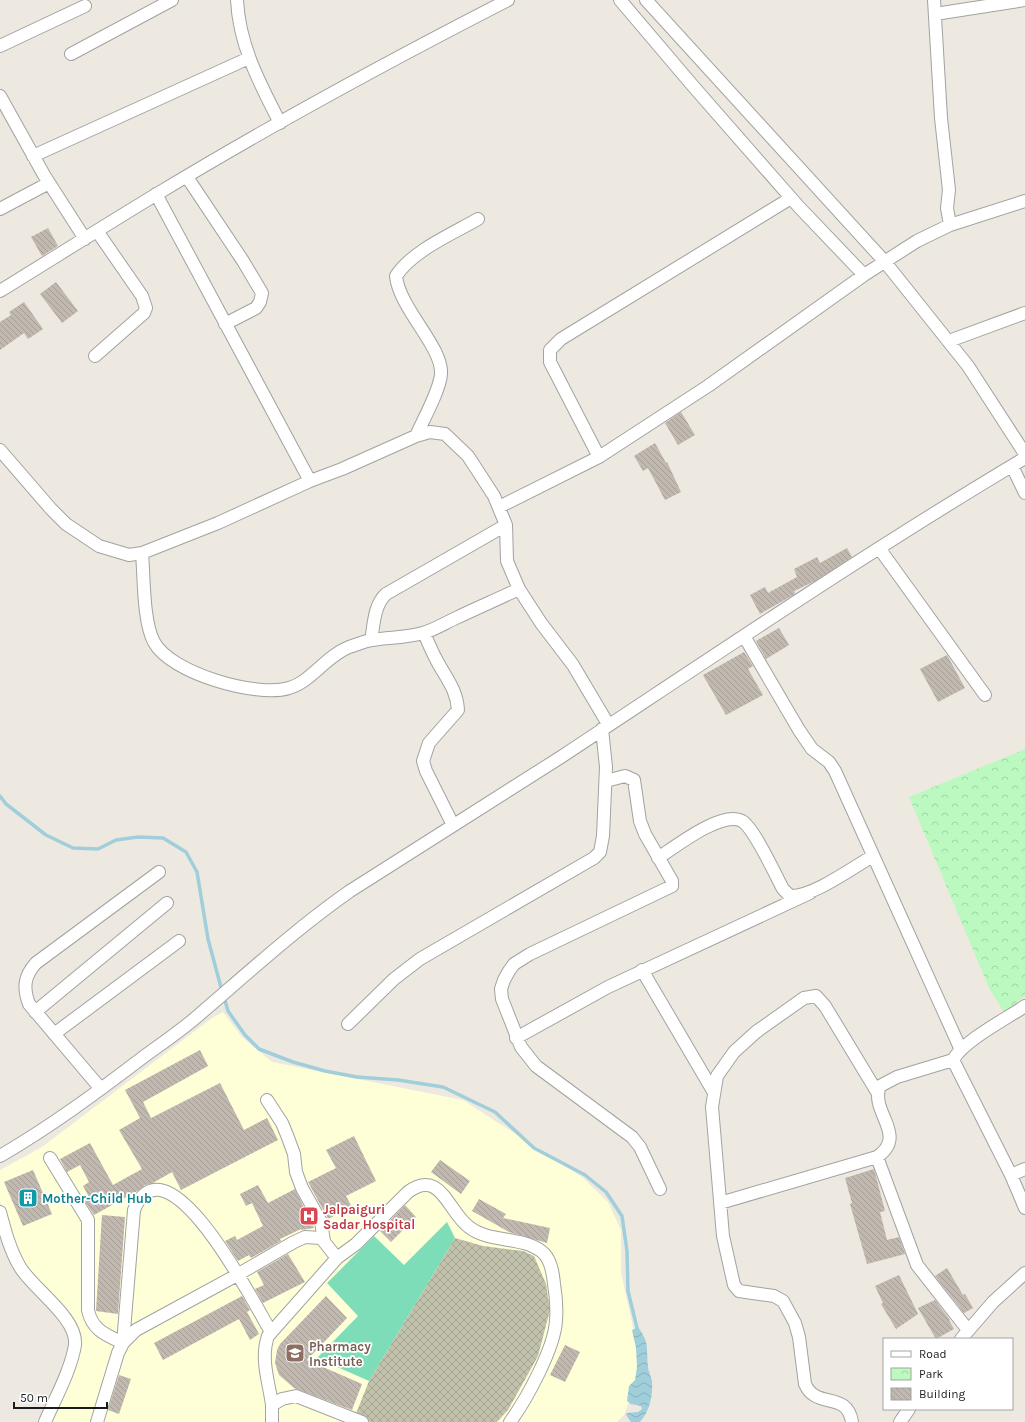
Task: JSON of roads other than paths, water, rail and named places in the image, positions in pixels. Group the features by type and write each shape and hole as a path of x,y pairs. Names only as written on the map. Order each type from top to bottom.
{"street":[{"path":"71,54 172,0"},
{"path":"238,0 239,20 249,58 280,123"},
{"path":"0,291 156,194 400,56 508,0"},
{"path":"620,0 791,198 864,275"},
{"path":"646,0 885,262 968,366 1025,454"},
{"path":"934,0 941,118 949,190 947,208 950,225"},
{"path":"935,14 1025,0"},
{"path":"0,46 85,6"},
{"path":"33,156 249,58"},
{"path":"0,96 5,116 33,156 85,239"},
{"path":"187,177 244,261 262,293 260,302 256,308 225,324"},
{"path":"0,209 49,183"},
{"path":"156,194 310,481"},
{"path":"599,457 550,362 550,350 561,339 791,198"},
{"path":"499,507 599,457 708,386 864,275 917,241 950,225 1025,201"},
{"path":"416,436 440,383 441,365 400,294 396,276 401,267 413,258 478,219"},
{"path":"95,356 144,313 146,308 142,296 97,231"},
{"path":"949,341 1025,312"},
{"path":"0,450 51,509 72,528 100,546 118,553 129,555 142,553 218,523 310,481 342,469 416,436 438,432 445,434 456,443 481,474 499,507 506,525 507,561 519,589 541,623 573,665 605,727 606,780 603,836 600,852 594,858 420,959 394,979 348,1024"},
{"path":"0,1156 75,1109 199,1015 234,984 332,904 879,548 1025,458"},
{"path":"1012,466 1025,493"},
{"path":"371,640 377,607 380,600 386,594 506,525"},
{"path":"879,548 985,695"},
{"path":"142,553 146,612 154,643 162,653 208,679 233,687 272,690 289,688 300,683 328,659 346,649 371,640 406,638 424,633 519,589"},
{"path":"424,633 437,661 455,691 458,702 458,710 429,743 423,760 426,771 453,825"},
{"path":"744,636 799,730 812,748 829,762 835,771 961,1050"},
{"path":"606,780 625,776 634,780 642,826 658,858 672,881 672,886 587,925 530,954 514,964 504,980 501,990 502,999 516,1038 536,1066 632,1137 640,1147 660,1189"},
{"path":"658,858 713,824 733,818 742,821 750,829 783,889 790,896 810,893"},
{"path":"516,1038 642,970 810,893 873,856"},
{"path":"101,1089 29,1004 25,994 25,981 29,971 36,963 159,872"},
{"path":"35,1012 167,903"},
{"path":"54,1034 180,942"},
{"path":"642,970 713,1091"},
{"path":"852,1422 849,1411 845,1405 839,1402 818,1398 808,1391 805,1384 798,1331 783,1301 774,1296 742,1292 736,1289 723,1236 712,1107 713,1091 717,1076 725,1064 756,1032 804,998 816,996 825,1006 878,1092"},
{"path":"720,1203 877,1157 885,1151 889,1144 890,1135 878,1101 880,1086 897,1077 953,1060 961,1050 1025,1006"},
{"path":"953,1060 1011,1175 1025,1208"},
{"path":"267,1100 282,1123 287,1135 294,1154 296,1172 302,1188 321,1222 324,1241 337,1258"},
{"path":"877,1157 917,1265 964,1334 993,1302 1025,1273"},
{"path":"50,1158 88,1220 89,1316 98,1330 123,1343"},
{"path":"1011,1175 1025,1169"},
{"path":"272,1422 272,1405 264,1353 264,1347 270,1332 337,1258 356,1244 408,1192 426,1184 431,1185 440,1192 469,1228 541,1250 547,1257 551,1268 557,1306 556,1322 552,1340 535,1380 523,1403 510,1422"},
{"path":"123,1343 134,1210 140,1199 149,1191 156,1190 170,1194 190,1207 208,1230 237,1275 270,1332"},
{"path":"0,1212 8,1240 20,1267 68,1321 74,1334 75,1344 71,1360 45,1422"},
{"path":"98,1422 118,1353 123,1343 136,1330 237,1275 299,1239 311,1236 324,1241"},
{"path":"272,1405 282,1399 296,1396 362,1422"},
{"path":"900,1422 908,1410"}],"water":[{"path":"638,1327 646,1342 648,1368 652,1381 652,1392 648,1408 640,1422 631,1422 626,1415 627,1413 638,1412 642,1409 641,1406 631,1404 627,1401 629,1386 635,1380 637,1367 636,1348 632,1330"}],"waterway":[{"path":"0,796 6,804 46,835 73,848 98,849 116,840 138,837 163,838 186,852 197,872 208,939 222,991"},
{"path":"224,997 228,1011 245,1035 259,1049 293,1062 325,1071 357,1077 398,1080 443,1087 495,1112 534,1148 585,1175 606,1192 622,1216 627,1251 628,1291 638,1332"}],"place":[{"name":"Mother-Child Hub","path":"28,1198"},
{"name":"Jalpaiguri Sadar Hospital","path":"309,1216"},
{"name":"Pharmacy Institute","path":"295,1353"}]}
